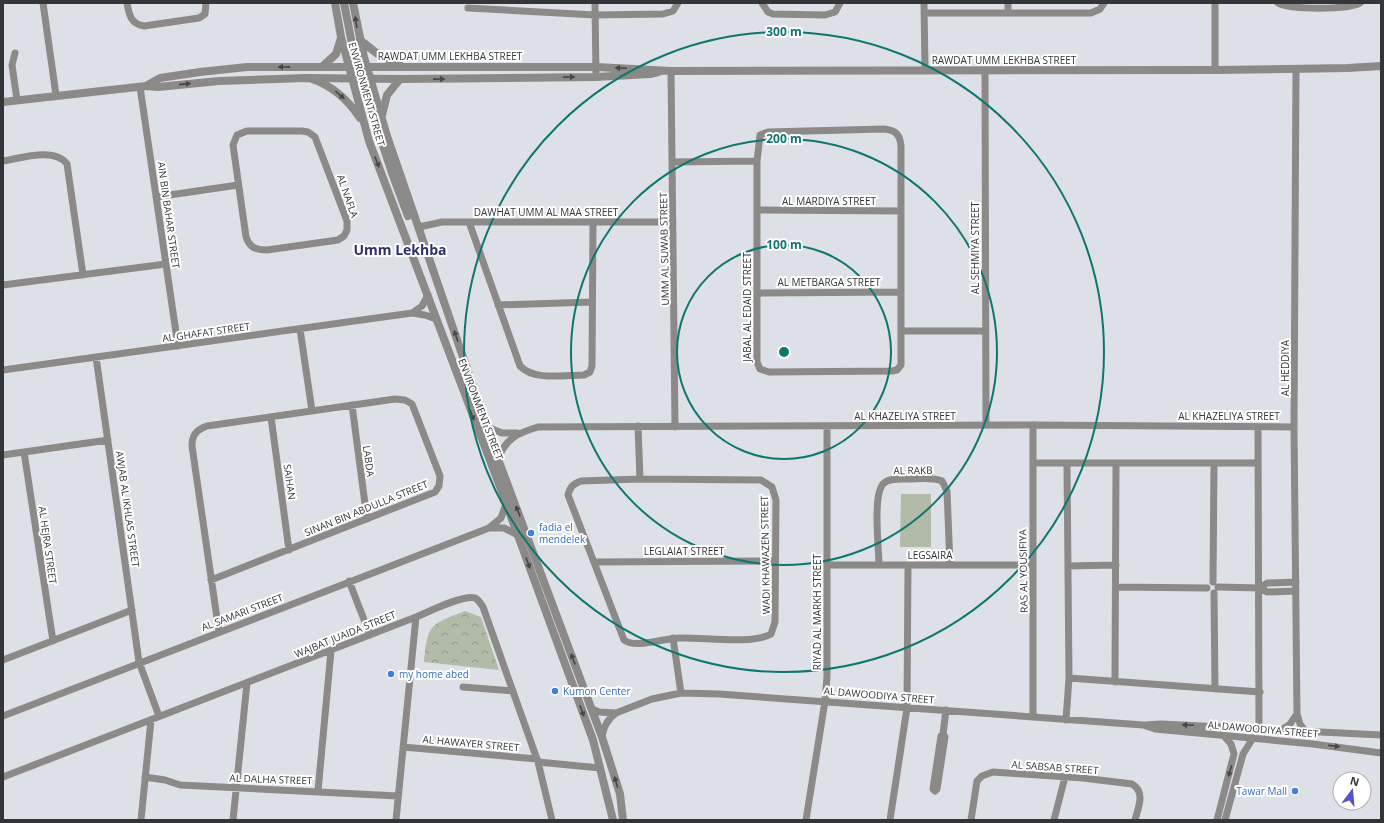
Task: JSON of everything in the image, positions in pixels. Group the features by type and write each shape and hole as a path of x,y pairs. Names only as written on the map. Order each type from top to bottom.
{"street":[{"path":"43,3 56,95"},
{"path":"127,3 132,20 137,24 144,26 199,18 204,14 206,3"},
{"path":"330,3 336,6"},
{"path":"344,3 353,66 361,78 390,167 408,216 419,227"},
{"name":"ENVIRONMENT STREET","path":"353,3 360,40 382,120 498,458 602,737 620,794 624,820"},
{"path":"595,3 596,76"},
{"path":"468,8 595,15 663,14 673,11 678,3"},
{"path":"762,3 768,12 773,14 825,15 835,12 840,3"},
{"path":"924,3 924,70"},
{"path":"1008,3 1008,12"},
{"path":"924,13 1091,13 1100,9 1104,3"},
{"path":"1215,3 1215,70"},
{"path":"1278,3 1290,8 1348,7 1360,3"},
{"name":"ENVIRONMENT STREET","path":"336,6 341,37 353,66 352,78 364,126 518,535 593,740 613,820"},
{"path":"323,66 336,54 341,37"},
{"path":"360,40 378,54 406,66"},
{"path":"15,53 12,65 17,100"},
{"name":"RAWDAT UMM LEKHBA STREET","path":"143,86 160,78 225,69 323,66 596,67 646,68 660,71 1215,70 1348,68 1381,66"},
{"path":"353,66 370,79"},
{"name":"RAWDAT UMM LEKHBA STREET","path":"1348,68 1381,71"},
{"name":"AL HEDDIYA","path":"1296,69 1294,427 1297,714 1300,724 1306,732"},
{"name":"AL SEHMIYA STREET","path":"985,70 986,425"},
{"name":"RAWDAT UMM LEKHBA STREET","path":"3,102 143,86 250,79 400,79 596,76 650,74 660,71"},
{"name":"UMM AL SUWAB STREET","path":"671,71 676,427"},
{"path":"306,78 325,85 341,96 354,109 364,126"},
{"path":"382,120 387,96 400,79"},
{"name":"AIN BIN BAHAR STREET","path":"143,86 156,197 178,346"},
{"name":"JABAL AL EDAID STREET","path":"884,129 893,131 899,136 902,331 901,365 896,370 764,371 760,369 757,362 757,210 758,139 763,133 884,129"},
{"name":"AL NAFLA","path":"246,131 302,131 312,134 318,142 347,221 346,233 338,240 267,250 255,249 250,246 246,237 238,185 233,144 237,135 246,131"},
{"path":"3,161 52,154 61,157 67,164 83,275"},
{"path":"673,162 757,161"},
{"path":"156,197 238,185"},
{"name":"AL MARDIYA STREET","path":"757,210 901,211"},
{"name":"DAWHAT UMM AL MAA STREET","path":"419,227 442,222 674,222"},
{"path":"469,222 516,360 524,370 540,375 584,375 592,369 593,222"},
{"path":"3,285 166,264"},
{"name":"AL METBARGA STREET","path":"757,292 901,292"},
{"path":"412,313 422,306 428,295"},
{"path":"498,305 592,302"},
{"name":"AL GHAFAT STREET","path":"3,370 412,313 425,315 436,319"},
{"path":"300,329 312,411"},
{"path":"902,331 985,331"},
{"name":"AWJAB AL IKHLAS STREET","path":"96,358 139,662 159,716"},
{"name":"SINAN BIN ABDULLA STREET","path":"211,580 367,520 430,494 437,489 440,481 416,413 409,401 395,399 207,426 195,432 192,439 218,632"},
{"name":"LABDA","path":"352,405 367,520"},
{"name":"SAIHAN","path":"271,417 289,550"},
{"name":"AL KHAZELIYA STREET","path":"498,458 505,444 517,434 538,427 1033,425 1294,427"},
{"name":"RAS AL YOUSIFIYA","path":"1033,425 1033,717"},
{"path":"638,426 640,479"},
{"name":"RIYAD AL MARKH STREET","path":"806,820 825,701 828,565 827,426"},
{"name":"AL KHAZELIYA STREET","path":"487,427 502,433 517,434"},
{"path":"1258,427 1260,588 1259,729"},
{"path":"3,455 108,440"},
{"name":"AL HEJRA STREET","path":"24,452 53,641"},
{"path":"1214,463 1216,688"},
{"path":"1033,464 1258,463"},
{"path":"1066,720 1069,678 1067,464"},
{"path":"1115,682 1116,464"},
{"name":"WADI KHAWAZEN STREET","path":"640,479 761,480 768,483 775,493 775,622 771,634 756,640 673,638 637,644 628,643 624,640 568,495 569,489 574,484 581,481 640,479"},
{"name":"AL RAKB","path":"879,565 878,500 880,487 885,482 891,480 933,479 942,482 947,491 950,565"},
{"name":"AL SAMARI STREET","path":"3,716 139,662 489,528 501,518 506,504"},
{"name":"AL SAMARI STREET","path":"489,528 504,528 518,535"},
{"name":"LEGLAIAT STREET","path":"594,562 775,561"},
{"name":"LEGSAIRA","path":"828,565 1032,565"},
{"path":"890,820 906,708 908,565"},
{"path":"1068,566 1116,565"},
{"path":"349,582 370,635"},
{"path":"1260,588 1267,583 1296,582"},
{"path":"1116,587 1207,588 1209,591 1215,587 1260,588 1267,592 1296,591"},
{"name":"WAJBAT JUAIDA STREET","path":"3,777 331,651 416,616 464,598 474,598 478,600 483,608 538,760 552,820"},
{"path":"3,660 132,610"},
{"path":"396,820 416,616"},
{"path":"673,638 681,693"},
{"path":"318,791 331,651"},
{"path":"1069,678 1260,692"},
{"path":"233,820 247,683"},
{"path":"463,687 513,691"},
{"name":"AL DAWOODIYA STREET","path":"592,709 604,712 616,712 652,699 681,693 825,701 1143,725 1161,724 1381,735"},
{"path":"939,761 941,736 943,734 946,710"},
{"path":"602,737 604,726 609,718 616,712"},
{"path":"1280,731 1290,724 1297,714"},
{"path":"141,820 151,720"},
{"name":"AL DAWOODIYA STREET","path":"1143,725 1152,728 1240,738 1313,744 1381,753"},
{"path":"1217,820 1234,754 1240,738 1247,728"},
{"path":"1224,736 1231,744 1234,754"},
{"path":"1225,820 1243,754 1253,738"},
{"name":"AL HAWAYER STREET","path":"403,747 538,760 600,768"},
{"name":"AL SABSAB STREET","path":"970,820 977,781 986,774 1065,777 1132,784 1137,786 1140,795 1135,820"},
{"name":"AL DALHA STREET","path":"145,777 165,780 180,785 398,796"},
{"path":"1054,820 1065,777"}],"green space":[{"path":"901,494 931,494 931,547 900,547"},
{"path":"465,611 481,617 499,670 424,662 427,640 433,627 444,619"}],"place":[{"name":"fadia el mendelek","path":"531,533"},
{"name":"my home abed","path":"391,674"},
{"name":"Kumon Center","path":"555,691"},
{"name":"Tawar Mall","path":"1295,791"}],"district":[{"name":"Umm Lekhba","path":"400,249"}]}
